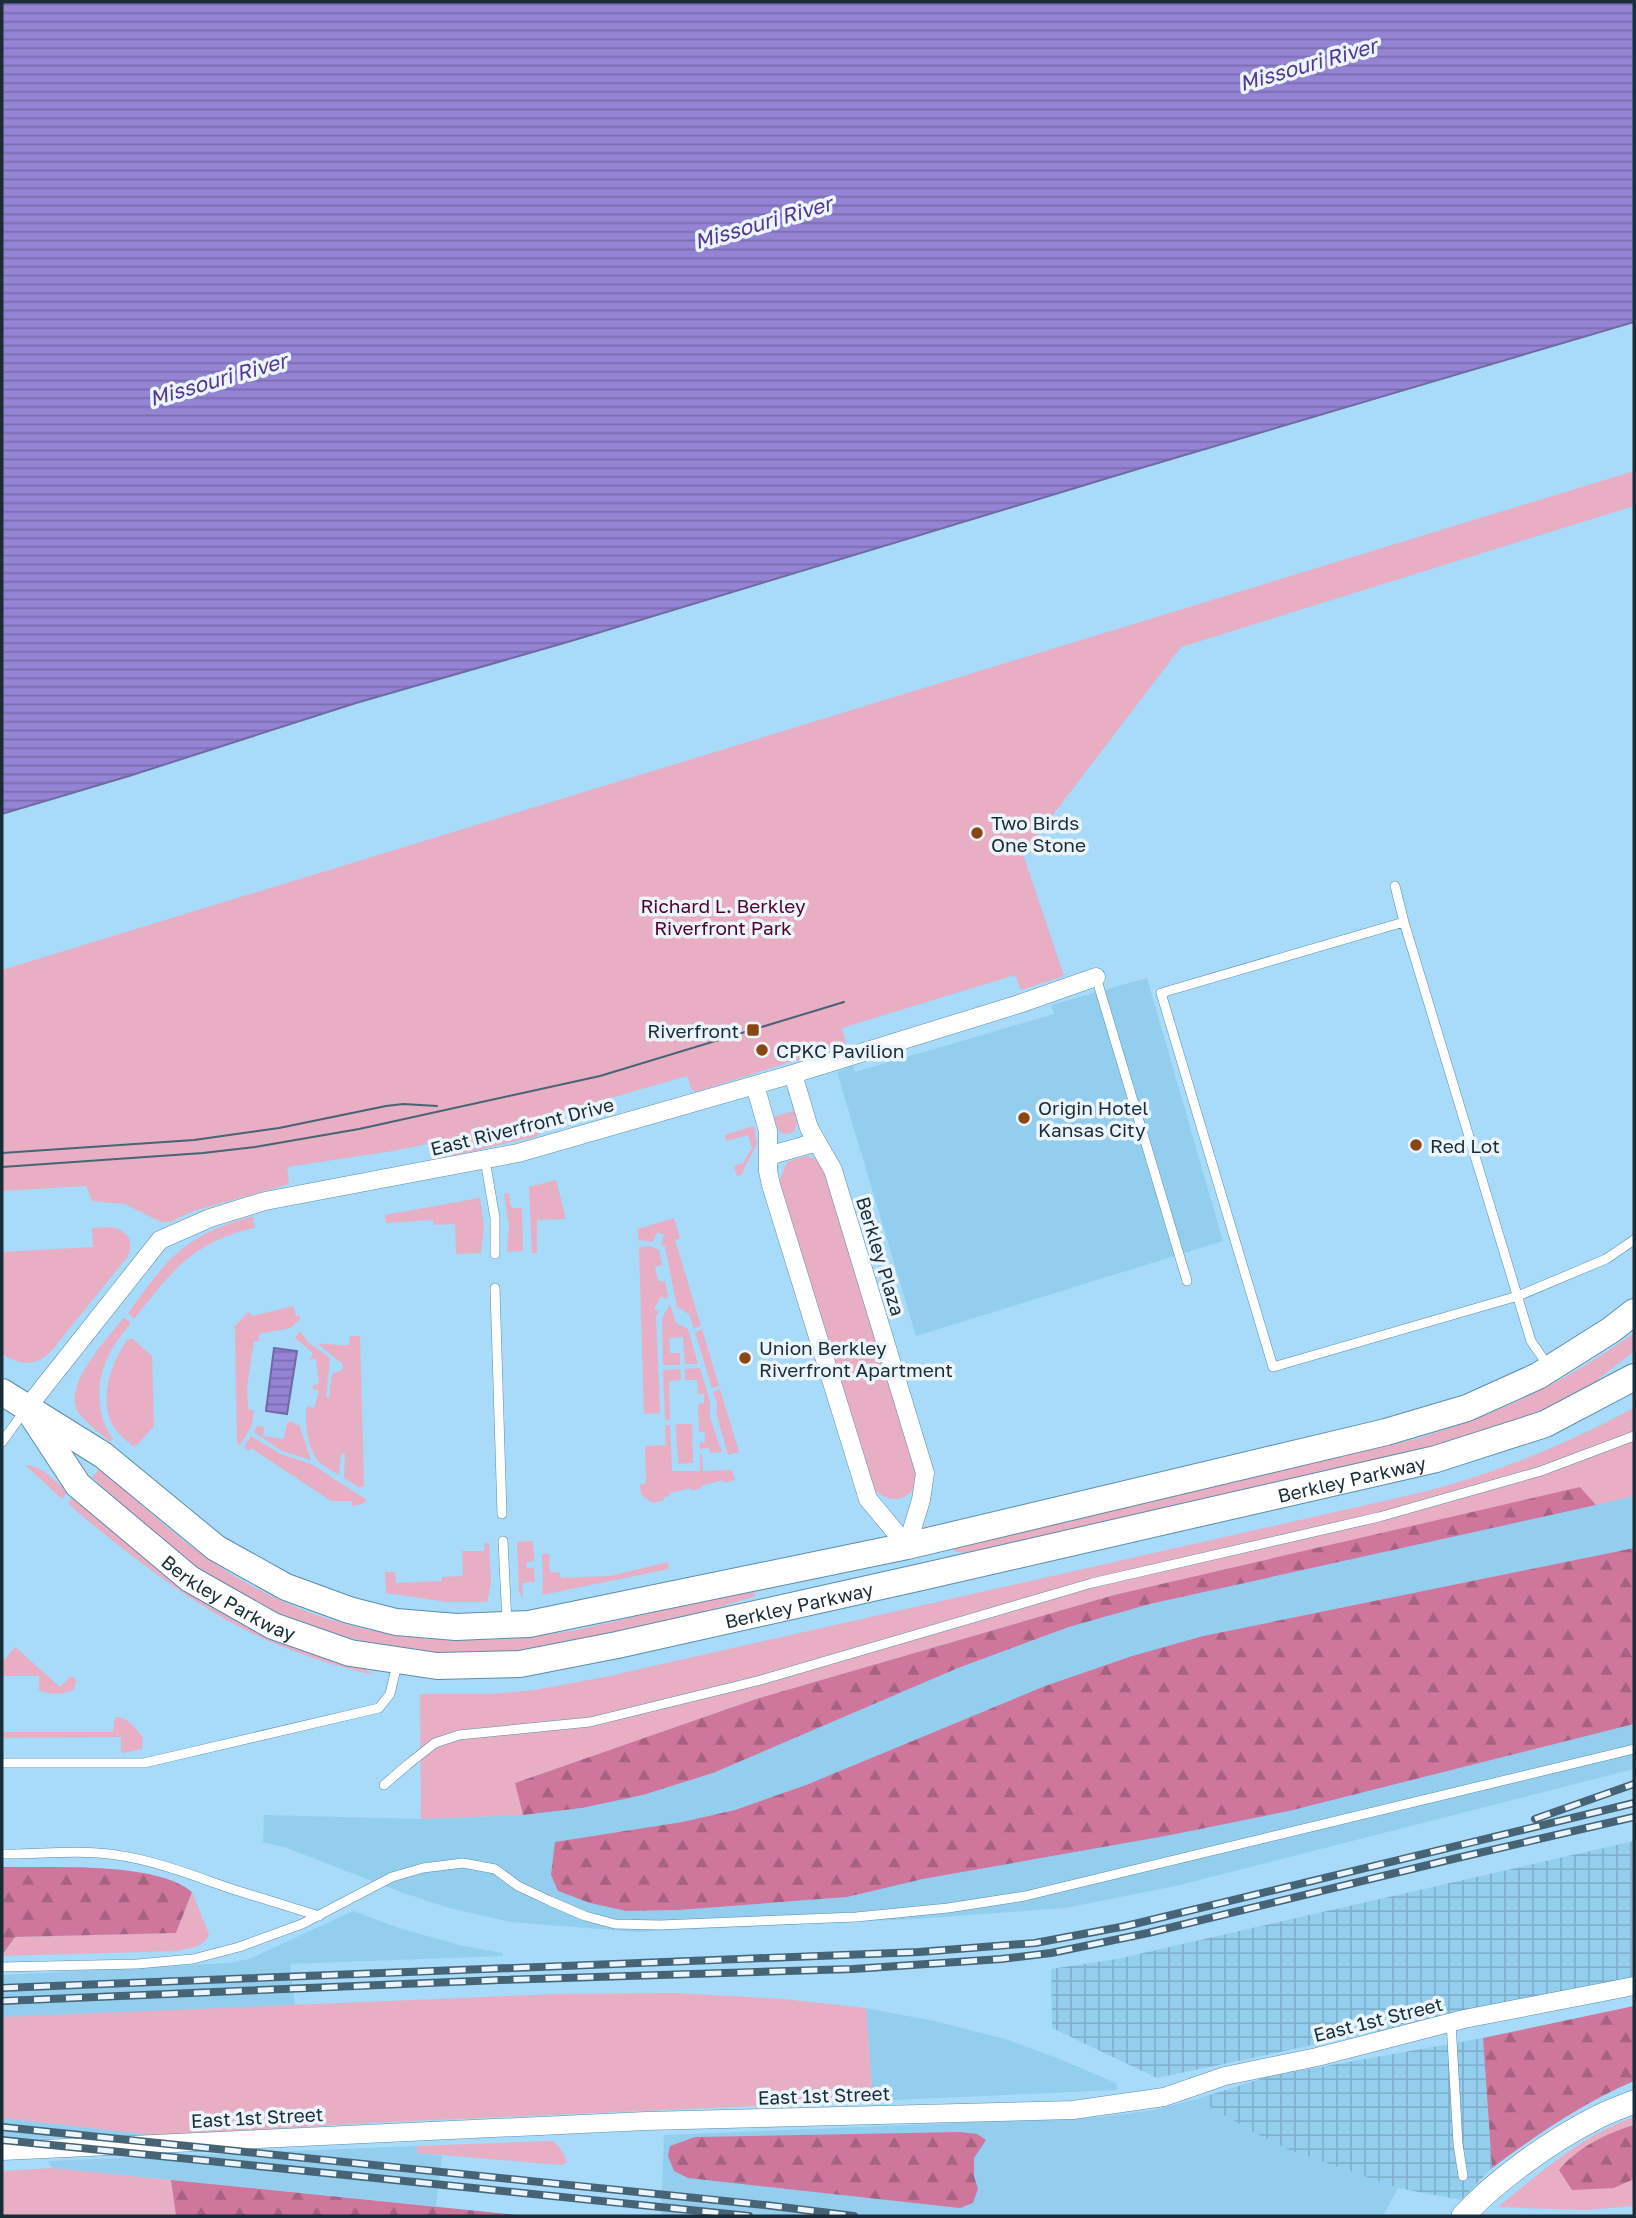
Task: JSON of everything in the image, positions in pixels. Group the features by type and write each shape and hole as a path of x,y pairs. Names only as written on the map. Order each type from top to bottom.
{"main road":[{"name":"Berkley Parkway","path":"2,1392 103,1455 216,1548 286,1587 349,1610 396,1622 456,1627 529,1624 907,1546 1386,1432 1467,1408 1550,1368 1611,1331 1634,1312"},
{"name":"Berkley Parkway","path":"27,1408 78,1485 190,1579 273,1626 350,1653 437,1666 520,1664 917,1578 1436,1460 1545,1424 1634,1377"}],"street":[{"name":"East Riverfront Drive","path":"27,1408 160,1240 210,1218 265,1201 485,1160 544,1146 793,1074 1019,1004 1096,977"},
{"name":"Berkley Plaza","path":"793,1074 808,1128 826,1154 833,1170 925,1473 921,1500 907,1546"},
{"path":"755,1085 768,1131 771,1185 868,1499 907,1546 917,1578"},
{"path":"768,1156 817,1142"},
{"name":"East 1st Street","path":"2,2151 646,2121 1073,2110 1164,2097 1225,2076 1317,2057 1451,2022 1634,1986"},
{"path":"1464,2216 1505,2178 1551,2146 1594,2119 1634,2102"}],"lane":[{"path":"1395,886 1531,1341 1550,1368"},
{"path":"1404,922 1161,993 1273,1367 1518,1296 1606,1259 1634,1240"},
{"path":"1096,977 1187,1281"},
{"path":"485,1160 495,1218 495,1254"},
{"path":"495,1288 502,1514"},
{"path":"2,1442 27,1408"},
{"path":"384,1785 435,1743 459,1735 590,1722 761,1680 1092,1583 1379,1517 1541,1471 1634,1436"},
{"path":"503,1541 507,1625"},
{"path":"2,1763 144,1763 379,1707 390,1694 397,1660"},
{"path":"2,1967 137,1964 193,1959 239,1947 302,1924 392,1877 423,1868 463,1863 495,1870 518,1886 550,1901 586,1916 615,1924 660,1925 842,1917 948,1908 1025,1896 1634,1749"},
{"path":"2,1854 99,1853 133,1858 180,1870 319,1916"},
{"path":"1451,2022 1458,2144 1463,2176"}],"shaded area":[{"path":"1147,978 1223,1241 916,1336 837,1072 853,1065 855,1072 1054,1014 1051,1005"},
{"path":"1634,1496 1634,1548 1203,1636 1132,1656 1045,1686 806,1785 735,1810 682,1822 556,1842 558,1891 590,1903 626,1911 679,1910 847,1897 923,1879 1289,1811 1634,1724 1634,1769 1180,1885 1065,1908 914,1919 636,1932 511,1922 449,1908 284,1847 263,1842 264,1815 421,1819 523,1815 582,1808 643,1795 713,1773 958,1668 1069,1627 1150,1604"},
{"path":"1634,1841 1634,1977 1157,2078 1052,2028 1051,1969 1117,1959"},
{"path":"353,1911 399,1928 463,1946 503,1953 503,1956 290,1964 295,2006 2,2017 2,1975 229,1963 249,1959"},
{"path":"866,2008 934,2021 1005,2039 1116,2083 1118,2090 873,2101"},
{"path":"1483,2038 1492,2168 1461,2200 1398,2188 1287,2149 1197,2099 1270,2076"},
{"path":"1197,2099 1287,2149 1398,2188 1383,2216 661,2216 664,2135 1102,2117 1154,2110"},
{"path":"2,2118 162,2136 2,2139"},
{"path":"416,2146 418,2153 442,2156 436,2206 52,2168 48,2161"}],"green space":[{"name":"Richard L. Berkley Riverfront Park","path":"1634,471 1634,506 1181,647 1023,854 1064,976 1021,990 1015,975 842,1028 846,1044 696,1092 692,1090 687,1076 537,1119 540,1133 538,1136 452,1156 448,1154 445,1140 287,1167 289,1183 286,1185 193,1211 170,1222 161,1222 125,1204 92,1201 86,1186 2,1191 2,970"},
{"path":"794,1111 797,1124 794,1132 780,1133 773,1117"},
{"path":"754,1126 757,1144 741,1175 737,1176 734,1166 743,1163 752,1148 748,1135 726,1141 725,1135"},
{"path":"806,1156 818,1160 825,1169 917,1475 911,1491 899,1499 884,1497 871,1485 780,1186 787,1162"},
{"path":"556,1180 566,1219 537,1220 537,1253 532,1253 529,1187"},
{"path":"509,1193 510,1205 513,1208 522,1208 523,1251 507,1252 509,1225 504,1194"},
{"path":"480,1198 484,1226 481,1253 456,1254 455,1224 434,1225 433,1220 386,1223 385,1215"},
{"path":"253,1216 255,1228 215,1241 199,1250 172,1273 134,1319 128,1313 155,1277 194,1240"},
{"path":"674,1218 680,1238 675,1240 701,1326 694,1328 689,1314 677,1307 665,1246 661,1245 664,1235 657,1232 653,1242 638,1240 638,1229"},
{"path":"111,1227 128,1237 128,1256 53,1349 41,1359 29,1363 16,1361 2,1354 2,1252 93,1247 92,1228"},
{"path":"649,1246 659,1250 662,1265 655,1267 658,1281 665,1281 668,1296 666,1299 661,1296 654,1309 659,1312 656,1316 660,1413 644,1414 639,1247"},
{"path":"670,1304 676,1323 688,1329 698,1364 685,1364 683,1337 669,1338 670,1353 680,1353 680,1365 663,1365 662,1318"},
{"path":"293,1306 300,1319 291,1328 259,1334 259,1341 254,1341 247,1386 248,1409 254,1410 252,1425 240,1445 237,1444 235,1326 248,1312 253,1316"},
{"path":"124,1317 131,1323 111,1351 101,1376 99,1398 103,1420 113,1439 111,1442 78,1412 76,1388 89,1362"},
{"path":"702,1329 719,1386 712,1388 695,1332"},
{"path":"300,1331 309,1343 330,1358 326,1397 329,1398 332,1374 342,1370 343,1364 318,1344 349,1345 350,1336 360,1336 364,1486 360,1488 344,1478 345,1454 341,1454 339,1475 319,1462 312,1450 306,1413 307,1406 314,1408 319,1391 312,1388 313,1385 319,1384 316,1359 310,1359 313,1353 295,1338"},
{"path":"1634,1333 1634,1351 1584,1391 1530,1415 1438,1446 985,1550 955,1552 952,1544 1412,1440 1500,1409 1555,1383"},
{"path":"128,1339 133,1339 152,1356 154,1426 133,1446 116,1430 107,1408 111,1371"},
{"path":"700,1368 710,1401 710,1418 722,1452 710,1453 709,1448 700,1449 699,1443 705,1442 705,1432 699,1432 698,1404 704,1403 704,1394 698,1394 697,1380 685,1380 685,1369"},
{"path":"680,1369 681,1380 669,1381 670,1420 665,1420 663,1370"},
{"path":"720,1389 739,1452 728,1455 713,1392"},
{"path":"1634,1408 1634,1496 1596,1505 1580,1488 1114,1595 756,1699 515,1783 523,1815 421,1819 420,1694 490,1694 535,1690 605,1677 1424,1492 1531,1456"},
{"path":"292,1421 296,1426 299,1424 311,1460 282,1451 254,1432 257,1426 264,1427 263,1436 284,1439 287,1423"},
{"path":"676,1424 692,1424 693,1463 678,1464"},
{"path":"665,1425 670,1425 672,1471 700,1471 702,1454 703,1471 732,1470 735,1480 724,1483 723,1480 692,1491 691,1488 670,1493 670,1496 663,1497 664,1500 653,1503 641,1495 640,1485 646,1483 645,1446 666,1445"},
{"path":"251,1436 280,1454 311,1464 367,1500 352,1506 352,1501 331,1501 251,1448 249,1451 244,1447"},
{"path":"26,1466 44,1471 68,1492 62,1499"},
{"path":"100,1468 175,1534 223,1569 302,1610 384,1633 426,1639 513,1638 584,1629 754,1589 755,1596 635,1630 531,1651 464,1654 389,1647 316,1628 247,1598 214,1579 166,1543 92,1477"},
{"path":"1580,1487 1596,1505 1150,1604 1069,1627 958,1668 713,1773 643,1795 582,1808 523,1815 515,1783 756,1699 1114,1595"},
{"path":"74,1496 191,1594 211,1607 274,1638 363,1668 374,1675 306,1656 219,1616 164,1580 92,1524 68,1503"},
{"path":"533,1541 534,1561 526,1562 527,1568 534,1568 535,1582 522,1583 523,1599 519,1592 517,1542"},
{"path":"485,1543 489,1543 491,1583 487,1602 447,1602 386,1593 385,1572 395,1572 396,1583 442,1581 442,1577 463,1576 462,1551 484,1551"},
{"path":"1634,1548 1634,1724 1289,1811 923,1879 847,1897 679,1910 626,1911 590,1903 558,1891 551,1875 555,1842 682,1822 735,1810 806,1785 1045,1686 1132,1656 1203,1636"},
{"path":"542,1554 549,1554 550,1572 560,1573 561,1578 610,1576 668,1562 669,1569 542,1595"},
{"path":"15,1647 60,1687 70,1677 74,1677 74,1689 62,1693 47,1693 39,1690 39,1676 2,1676 2,1663"},
{"path":"115,1717 128,1721 138,1731 143,1738 142,1749 123,1753 121,1737 2,1738 2,1732 113,1732"},
{"path":"2,1867 74,1867 129,1871 175,1882 192,1892 176,1933 15,1937 2,1955"},
{"path":"192,1892 209,1934 204,1942 196,1947 176,1951 2,1956 15,1937 176,1933"},
{"path":"675,1993 783,1999 866,2008 873,2101 367,2123 162,2136 2,2118 2,2017 557,1994"},
{"path":"1634,2006 1634,2081 1560,2120 1492,2168 1483,2038"},
{"path":"1634,2117 1634,2125 1631,2125 1614,2188 1634,2179 1634,2206 1586,2210 1498,2207 1579,2144"},
{"path":"1634,2125 1634,2179 1614,2188 1572,2190 1559,2170 1575,2154 1594,2142"},
{"path":"960,2132 977,2134 986,2140 974,2158 974,2176 978,2189 973,2203 960,2208 688,2178 674,2171 668,2156 670,2146 695,2137"},
{"path":"552,2141 560,2147 567,2162 562,2165 418,2153 416,2146"},
{"path":"52,2168 171,2180 176,2216 2,2216 2,2171"},
{"path":"171,2180 528,2216 176,2216"}],"water":[{"name":"Missouri River","path":"2,2 1634,2 1634,322 356,703 2,814"},
{"path":"274,1348 297,1351 287,1414 266,1411"}],"tram line":[{"path":"2,1167 203,1153 359,1129 600,1076 844,1002"},
{"path":"2,1153 194,1140 279,1128 386,1106 437,1106"}],"railway":[{"path":"1535,1819 1634,1784"},
{"path":"2,1988 919,1952 1035,1943 1126,1926 1634,1803"},
{"path":"2,2001 499,1980 853,1969 1001,1959 1051,1953 1148,1933 1634,1817"},
{"path":"2,2127 854,2216"},
{"path":"2,2140 749,2216"}],"place":[{"name":"Two Birds One Stone","path":"977,833"},
{"name":"Riverfront","path":"753,1030"},
{"name":"CPKC Pavilion","path":"762,1050"},
{"name":"Origin Hotel Kansas City","path":"1024,1118"},
{"name":"Red Lot","path":"1416,1145"},
{"name":"Union Berkley Riverfront Apartment","path":"745,1358"}]}
